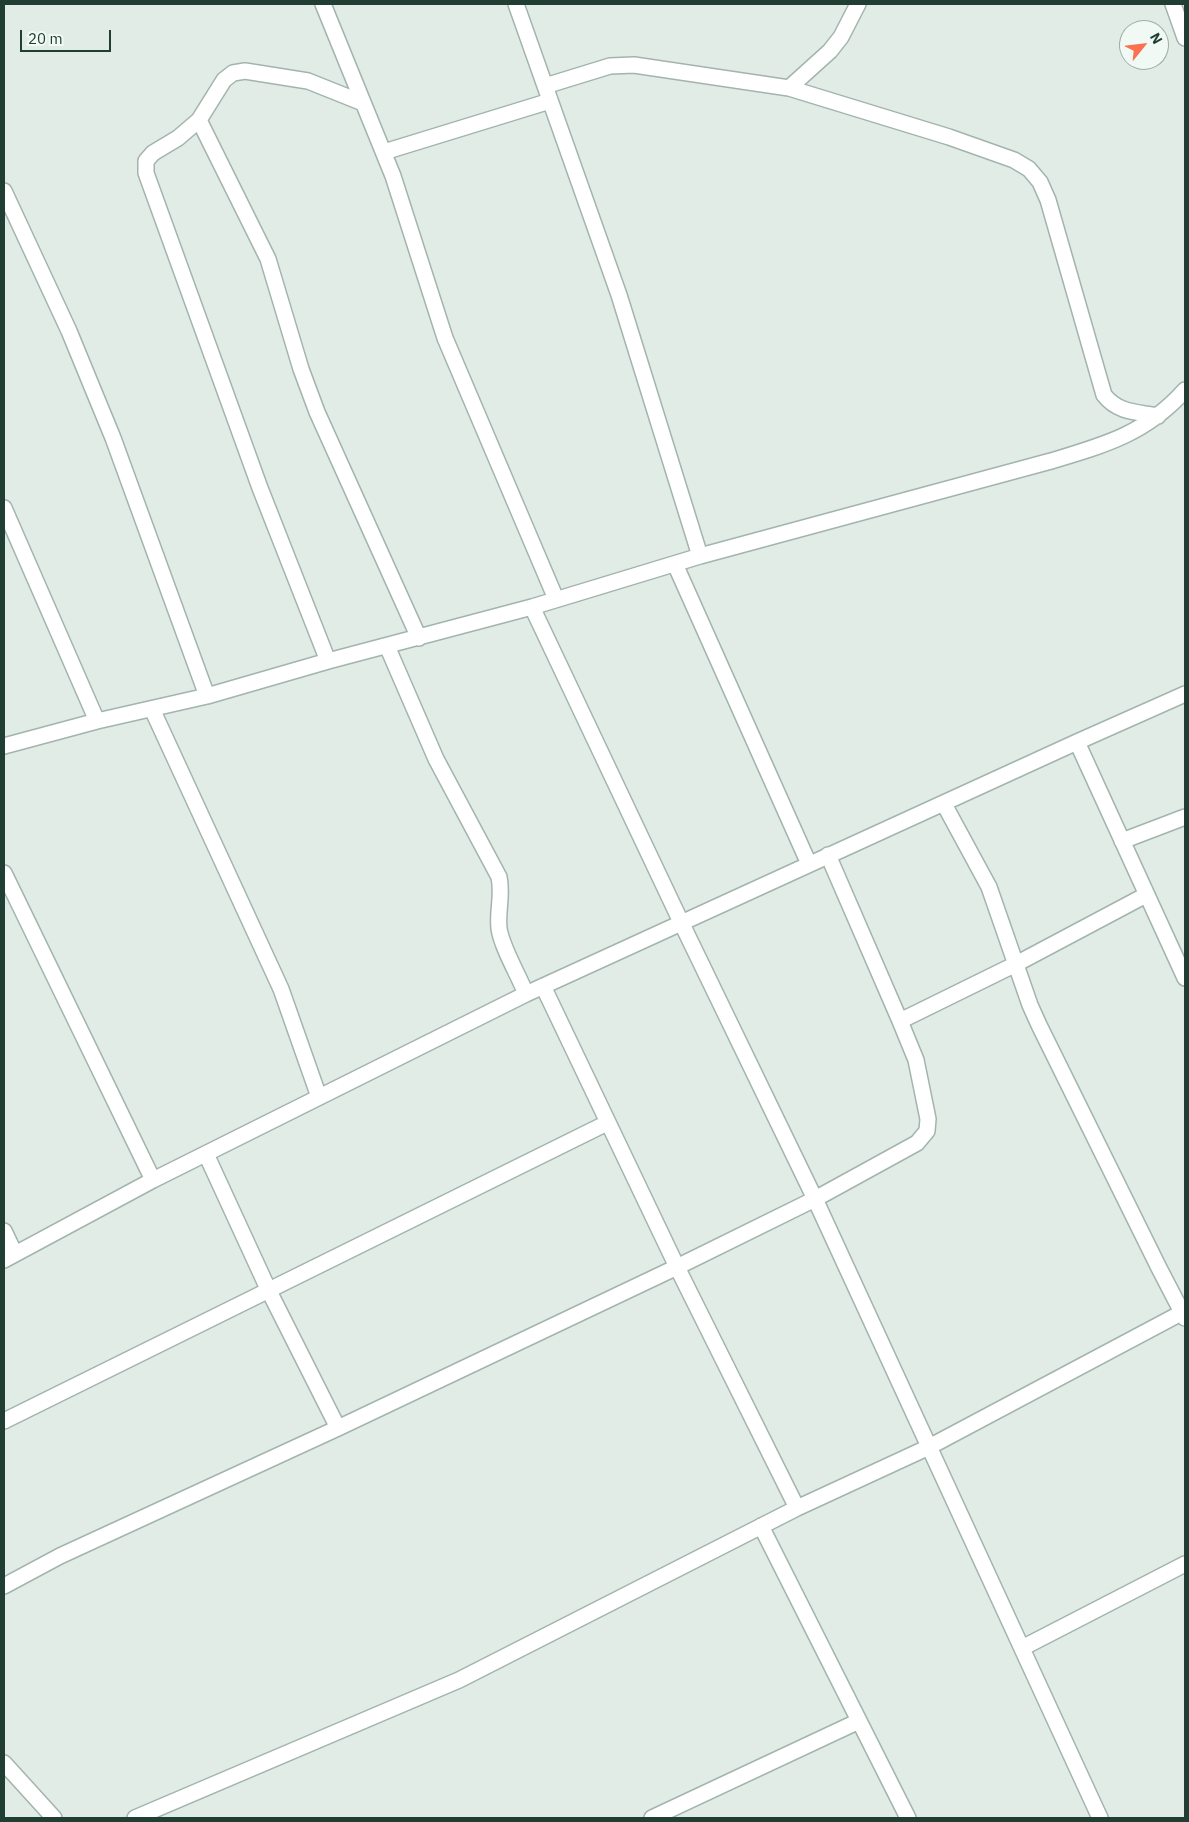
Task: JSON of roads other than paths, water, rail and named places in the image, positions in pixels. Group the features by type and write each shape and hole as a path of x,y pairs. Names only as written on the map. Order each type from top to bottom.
{"street":[{"path":"323,4 384,152 445,338 556,599"},
{"path":"516,4 618,295 700,556"},
{"path":"789,88 830,51 842,37 858,4"},
{"path":"1173,4 1185,38"},
{"path":"545,86 610,66 634,65 789,88 956,139 1014,160 1029,169 1040,182 1048,200 1104,396 1111,404 1123,410 1158,416"},
{"path":"328,661 260,488 146,172 146,162 153,153 178,138 199,120 224,80 233,73 245,71 308,81 363,103"},
{"path":"384,152 550,101"},
{"path":"199,120 265,252 301,369 317,412 419,638"},
{"path":"4,190 69,331 113,438 207,696"},
{"path":"4,746 97,721 207,696 328,661 532,607 700,556 1092,449 1135,432 1158,416 1184,393"},
{"path":"4,508 97,721"},
{"path":"675,564 809,864"},
{"path":"532,607 815,1199 1100,1818"},
{"path":"387,646 436,759 499,877 502,889 499,927 502,939 526,994"},
{"path":"4,1231 9,1257 153,1180 526,994 1185,694"},
{"path":"152,709 280,989 319,1096"},
{"path":"1077,742 1185,978"},
{"path":"135,1818 445,1687 797,1508 929,1447 1184,1314 1158,1268 1039,1025 1030,1005 989,887 944,804"},
{"path":"1122,841 1185,817"},
{"path":"4,1586 87,1542 338,1428 677,1267 815,1199 917,1143 927,1131 928,1119 920,1075 900,1021 828,855"},
{"path":"4,873 153,1180"},
{"path":"900,1021 1016,964 1146,895"},
{"path":"543,986 677,1267 797,1508"},
{"path":"4,1421 608,1123"},
{"path":"206,1154 269,1291 338,1428"},
{"path":"761,1526 908,1818"},
{"path":"1022,1648 1185,1564"},
{"path":"652,1818 859,1721"},
{"path":"4,1763 54,1818"}]}
